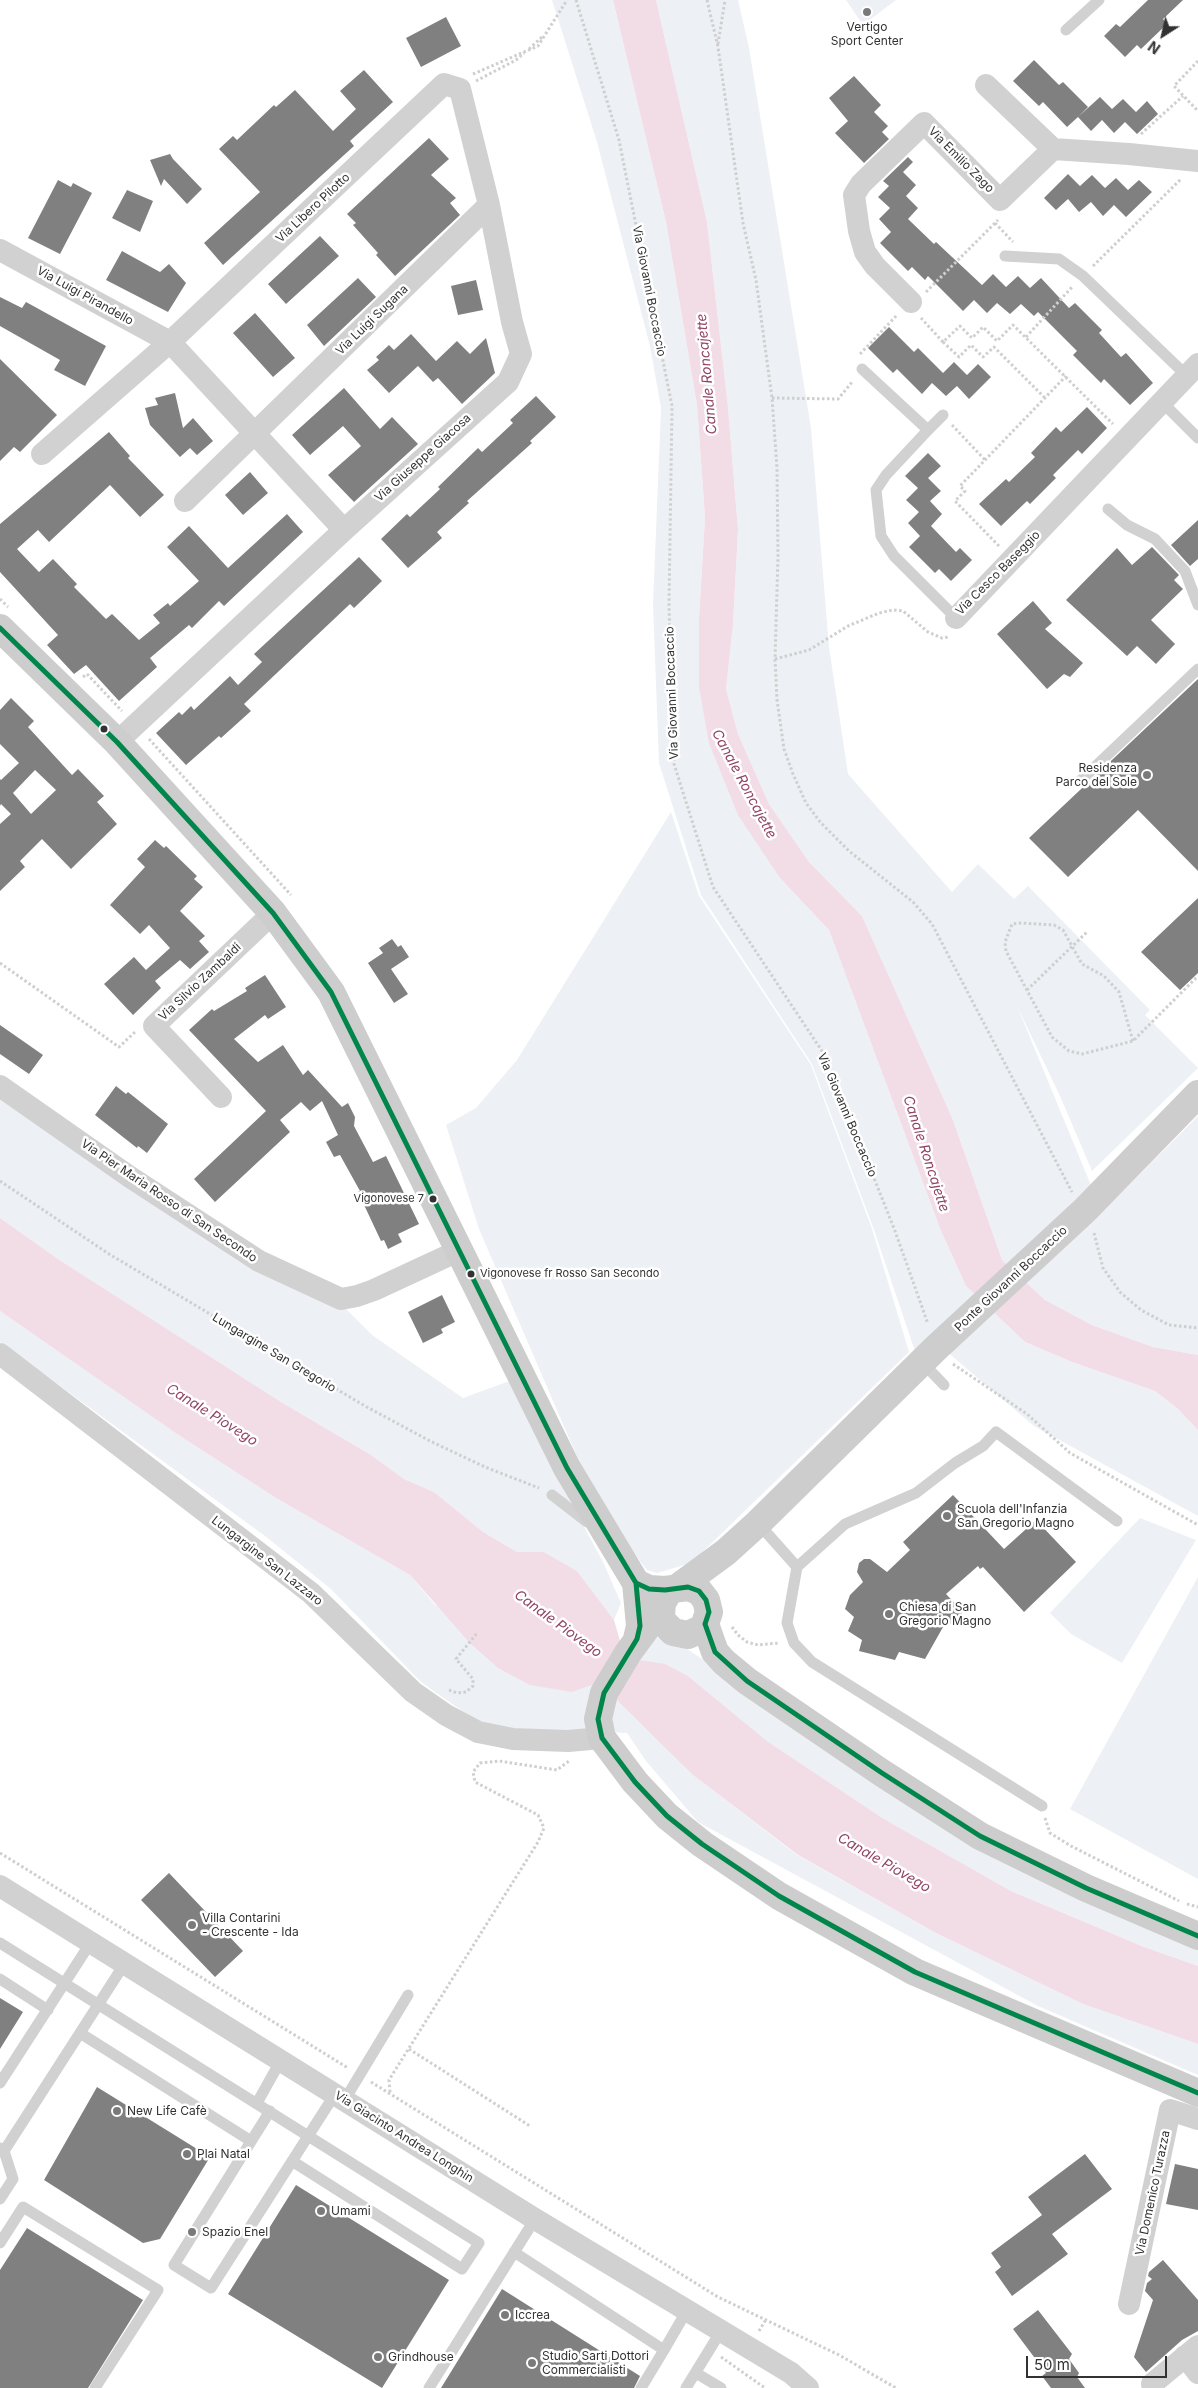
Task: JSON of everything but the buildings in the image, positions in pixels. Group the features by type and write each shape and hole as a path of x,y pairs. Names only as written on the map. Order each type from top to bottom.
{"main road":[{"path":"0,628 117,742 273,913 331,992 567,1468 636,1589 646,1604 661,1614 668,1628 680,1634 694,1633 714,1616"},
{"path":"1085,1212 1198,1094"},
{"name":"Ponte Giovanni Boccaccio","path":"936,1348 1085,1212"},
{"path":"936,1348 758,1523 726,1552 667,1594 662,1602 661,1614 650,1623 632,1646 604,1693 598,1718 602,1738 635,1782 668,1816 702,1844 779,1896 915,1972 1198,2092"},
{"path":"726,1552 712,1575 707,1588 714,1616 715,1652 724,1662 882,1774 980,1836 1086,1888 1198,1936"},
{"path":"636,1589 688,1587 694,1589 699,1591 714,1616"},
{"path":"632,1646 640,1626 636,1589"}],"street":[{"name":"Via Libero Pilotto","path":"170,342 444,84 460,89"},
{"path":"986,85 1053,149 1198,162"},
{"name":"Via Giuseppe Giacosa","path":"117,742 344,530 508,382 521,354 512,322 489,205 460,89"},
{"name":"Via Emilio Zago","path":"910,305 865,252 859,231 854,195 861,184 924,123 1000,200 1053,149"},
{"name":"Via Luigi Sugana","path":"254,434 489,205"},
{"name":"Via Luigi Pirandello","path":"0,250 170,342 344,530"},
{"path":"42,454 170,342"},
{"name":"Via Cesco Baseggio","path":"954,627 1013,559 1193,370"},
{"path":"186,500 254,434"},
{"name":"Via Silvio Zambaldi","path":"221,1097 154,1026 273,913"},
{"name":"Via Pier Maria Rosso di San Secondo","path":"0,1086 130,1177 258,1261 341,1299 374,1290 458,1251"},
{"name":"Lungargine San Lazzaro","path":"0,1354 311,1593 413,1692 446,1715 478,1732 513,1739 568,1741 602,1738"},
{"name":"Via Giacinto Andrea Longhin","path":"0,1886 686,2312 791,2373 808,2388"},
{"name":"Via Domenico Turazza","path":"1129,2304 1170,2110 1198,2119"},
{"path":"1152,2384 1194,2358"}],"lane":[{"path":"1066,30 1099,0"},
{"name":"Via Cesco Baseggio","path":"1005,256 1059,259 1083,276 1193,370"},
{"path":"862,370 928,430"},
{"path":"1162,402 1198,438"},
{"name":"Via Cesco Baseggio","path":"942,416 886,475 876,490 882,536 894,556 954,627"},
{"path":"1108,509 1127,525 1155,539 1185,572 1198,605"},
{"path":"1078,782 1198,669"},
{"path":"936,1348 944,1385"},
{"path":"1042,1806 812,1662 794,1643 787,1623 797,1567 845,1524 916,1493 955,1463 983,1446 996,1432 1117,1522"},
{"path":"557,1498 587,1522"},
{"path":"758,1523 797,1567"},
{"path":"0,1942 480,2242 462,2269 292,2161"},
{"path":"0,2083 91,1942"},
{"path":"0,2199 13,2179 2,2149 125,1964"},
{"path":"0,1979 48,2010"},
{"path":"270,2111 174,2265 211,2288 308,2135 360,2075 408,1995"},
{"path":"80,2033 251,2141"},
{"path":"257,2103 281,2060"},
{"path":"0,2243 23,2207 158,2290 95,2388"},
{"path":"429,2388 535,2219"},
{"path":"514,2252 664,2350"},
{"path":"641,2388 686,2312"},
{"path":"686,2388 720,2331"},
{"path":"696,2373 721,2388"}],"path":[{"path":"460,89 516,60 548,31 567,0"},
{"path":"460,89 468,76 538,46 567,0"},
{"name":"Via Giovanni Boccaccio","path":"576,0 619,140 672,406 669,606 674,764 713,887 826,1057 895,1231 936,1348"},
{"path":"706,0 718,48 743,223 756,280 772,398 777,468 778,556 775,660 777,700 784,749 793,774 806,803 821,823 849,851 913,902 932,924 1085,1212 1103,1268 1120,1292 1141,1310 1169,1325 1198,1328"},
{"path":"718,48 725,0"},
{"path":"1198,61 1174,86 1198,111"},
{"path":"1137,138 1183,96"},
{"path":"1026,337 1083,276 1182,179"},
{"path":"772,398 838,399 862,370 853,361 1003,215"},
{"path":"995,223 1013,242"},
{"path":"910,305 959,357 971,345 972,338 983,327 997,341"},
{"path":"971,345 983,357 999,343 997,341 1013,325 1127,439"},
{"path":"943,342 960,326 972,338"},
{"path":"994,347 1045,398"},
{"path":"1013,559 955,501 965,491 960,486 1066,376"},
{"path":"942,416 986,461"},
{"path":"775,660 808,650 848,626 879,613 893,610 903,611 928,632 942,638 954,627"},
{"path":"1133,1041 1119,992 1104,976 1082,964 1063,930 1054,925 1012,924 1005,942 1006,951 1052,1037 1069,1051 1082,1054 1133,1041 1198,976"},
{"path":"1027,990 1088,931"},
{"path":"0,963 119,1047 135,1031 154,1026"},
{"name":"Lungargine San Gregorio","path":"0,1181 108,1254 364,1406 430,1441 557,1498"},
{"path":"936,1348 1027,1414 1070,1453 1198,1524"},
{"path":"714,1616 747,1642 758,1644 794,1643"},
{"path":"448,1690 457,1694 466,1692 473,1686 473,1679 456,1659 478,1632"},
{"path":"390,2093 389,2080 538,1842 544,1828 538,1815 475,1782 474,1772 480,1763 499,1761 557,1770 568,1762"},
{"path":"1042,1806 1050,1833 1144,1885 1198,1907"},
{"path":"0,1853 718,2297 839,2355 896,2388"},
{"path":"409,2049 530,2126"},
{"path":"717,2355 765,2388"}],"shaded area":[{"path":"552,0 613,0 666,222 697,405 705,517 699,619 780,878 829,930 941,1231 966,1286 1025,1342 1072,1362 1155,1391 1177,1408 1198,1430 1198,1516 1034,1426 938,1344 919,1363 873,1227 812,1064 701,895 659,763 653,604 661,408 650,346 597,142"},
{"path":"656,0 738,0 749,48 811,428 829,647 848,774 952,892 978,864 1014,899 1028,886 1150,1010 1145,1015 1198,1068 1092,1171 1060,1096 1017,1006 1102,1212 1198,1116 1198,1355 1153,1347 1092,1325 1045,1300 1002,1260 953,1120 862,916 809,862 769,804 738,734 726,689 733,625 738,530 728,407 707,222"},
{"name":"Vertigo Sport Center","path":"846,0 896,0 863,25"},
{"path":"671,812 699,896 811,1065 872,1229 909,1352 691,1563 657,1573 647,1570 600,1510 479,1229 446,1125 476,1108 517,1060"},
{"path":"0,1080 340,1303 372,1335 463,1398 526,1375 582,1523 603,1562 621,1603 614,1620 577,1571 544,1552 517,1552 483,1532 434,1492 404,1479 371,1455 281,1402 58,1259 0,1218"},
{"path":"0,1311 177,1434 276,1498 410,1575 435,1605 602,1676 693,1775 797,1855 936,1933 1083,2004 1198,2044 1198,2075 1038,2006 698,1822 646,1761 627,1733 485,1727 421,1682 331,1589 265,1536 0,1342"},
{"path":"1140,1518 1196,1540 1122,1663 1071,1634 1050,1613"},
{"path":"1198,1577 1198,1879 1070,1809"},
{"path":"655,1637 684,1647 785,1714 1198,1941 1198,1966 1144,1947 1011,1891 884,1819 767,1741 688,1676 639,1660"}],"water":[{"name":"Canale Roncajette","path":"613,0 656,0 707,222 728,407 738,530 733,625 726,689 738,734 769,804 809,862 862,916 953,1120 1002,1260 1045,1300 1092,1325 1153,1347 1198,1355 1198,1430 1177,1408 1155,1391 1072,1362 1025,1342 966,1286 941,1231 829,930 780,878 738,815 709,743 699,687 699,619 705,517 697,405 666,222"},
{"name":"Canale Piovego","path":"0,1218 58,1259 281,1402 371,1455 404,1479 434,1492 483,1532 517,1552 544,1552 577,1571 614,1620 620,1641 639,1660 665,1664 688,1676 767,1741 884,1819 1011,1891 1144,1947 1198,1966 1198,2044 1083,2004 936,1933 798,1855 693,1775 613,1696 597,1683 572,1692 530,1685 498,1668 469,1642 410,1575 276,1498 177,1434 0,1311"}],"transit line":[{"path":"0,628 117,742 273,913 331,992 567,1468 636,1583 640,1626 637,1639 604,1693 598,1719 602,1738 635,1782 667,1816 702,1844 779,1896 915,1972 1198,2093"},
{"path":"615,1548 636,1583 649,1589 665,1590 688,1587 699,1591 706,1600 709,1612 705,1624"},
{"path":"705,1624 715,1652 747,1681 882,1773 980,1836 1086,1888 1198,1936"}],"place":[{"name":"Vertigo Sport Center","path":"867,12"},
{"name":"Residenza Parco del Sole","path":"1147,775"},
{"name":"Vigonovese 7","path":"433,1199"},
{"name":"Vigonovese fr Rosso San Secondo","path":"471,1274"},
{"name":"Scuola dell'Infanzia San Gregorio Magno","path":"947,1516"},
{"name":"Chiesa di San Gregorio Magno","path":"889,1614"},
{"name":"Villa Contarini - Crescente - Ida","path":"192,1925"},
{"name":"New Life Cafè","path":"117,2111"},
{"name":"Plai Natal","path":"187,2154"},
{"name":"Umami","path":"321,2211"},
{"name":"Spazio Enel","path":"192,2232"},
{"name":"Iccrea","path":"505,2315"},
{"name":"Grindhouse","path":"378,2357"},
{"name":"Studio Sarti Dottori Commercialisti","path":"532,2363"}]}
